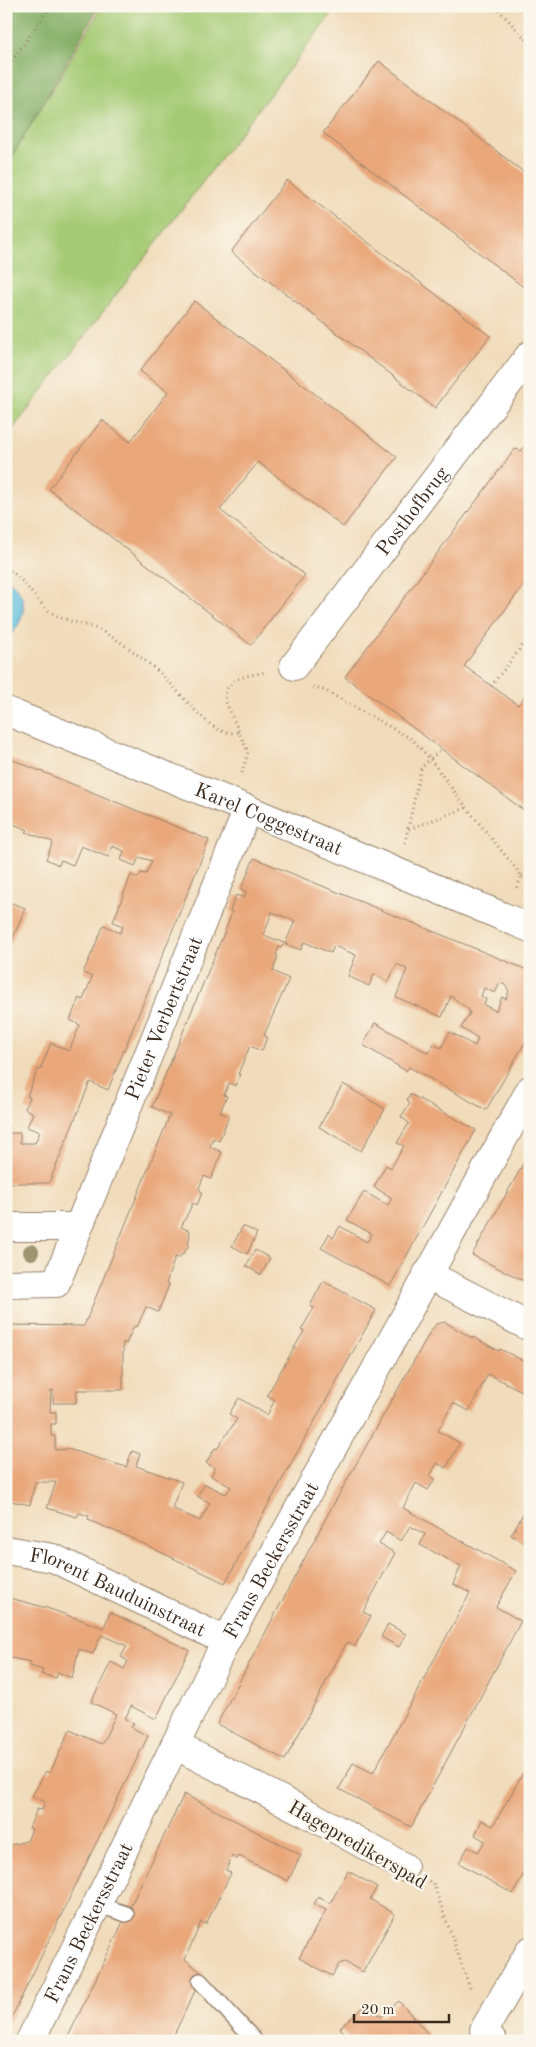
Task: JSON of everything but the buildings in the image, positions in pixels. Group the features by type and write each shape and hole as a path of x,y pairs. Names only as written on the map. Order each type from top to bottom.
{"street":[{"name":"Posthofbrug","path":"302,676 530,355"},
{"name":"Karel Coggestraat","path":"6,711 530,928"},
{"name":"Pieter Verbertstraat","path":"6,1284 56,1283 239,806"},
{"name":"Frans Beckersstraat","path":"30,2041 226,1641 530,1090"},
{"path":"6,1227 78,1227"},
{"path":"428,1274 530,1327"},
{"name":"Florent Bauduinstraat","path":"6,1550 53,1558 226,1641"},
{"name":"Hagepredikerspad","path":"175,1745 316,1818 404,1867"},
{"path":"489,2036 530,1951"}],"lane":[{"path":"96,1904 126,1914"},
{"path":"200,1981 255,2041"}],"path":[{"path":"6,69 51,6"},
{"path":"374,6 378,11 384,6"},
{"path":"495,6 530,44"},
{"path":"6,568 15,573 50,611 61,618 98,629 112,637 161,674 193,708 215,727 227,733 240,732"},
{"path":"492,686 530,636"},
{"path":"239,806 248,752 226,703 224,695 228,686 238,678 302,676 413,740 522,876"},
{"path":"399,873 422,768 442,749"},
{"path":"408,830 466,808"},
{"path":"504,917 522,876 530,873"},
{"name":"Hagepredikerspad","path":"404,1867 433,1883 489,2036"}],"green space":[{"path":"6,6 99,6 6,167"},
{"path":"102,6 338,6 6,438 6,167"}],"water":[{"path":"6,579 18,590 22,597 23,610 19,623 6,639"}]}
